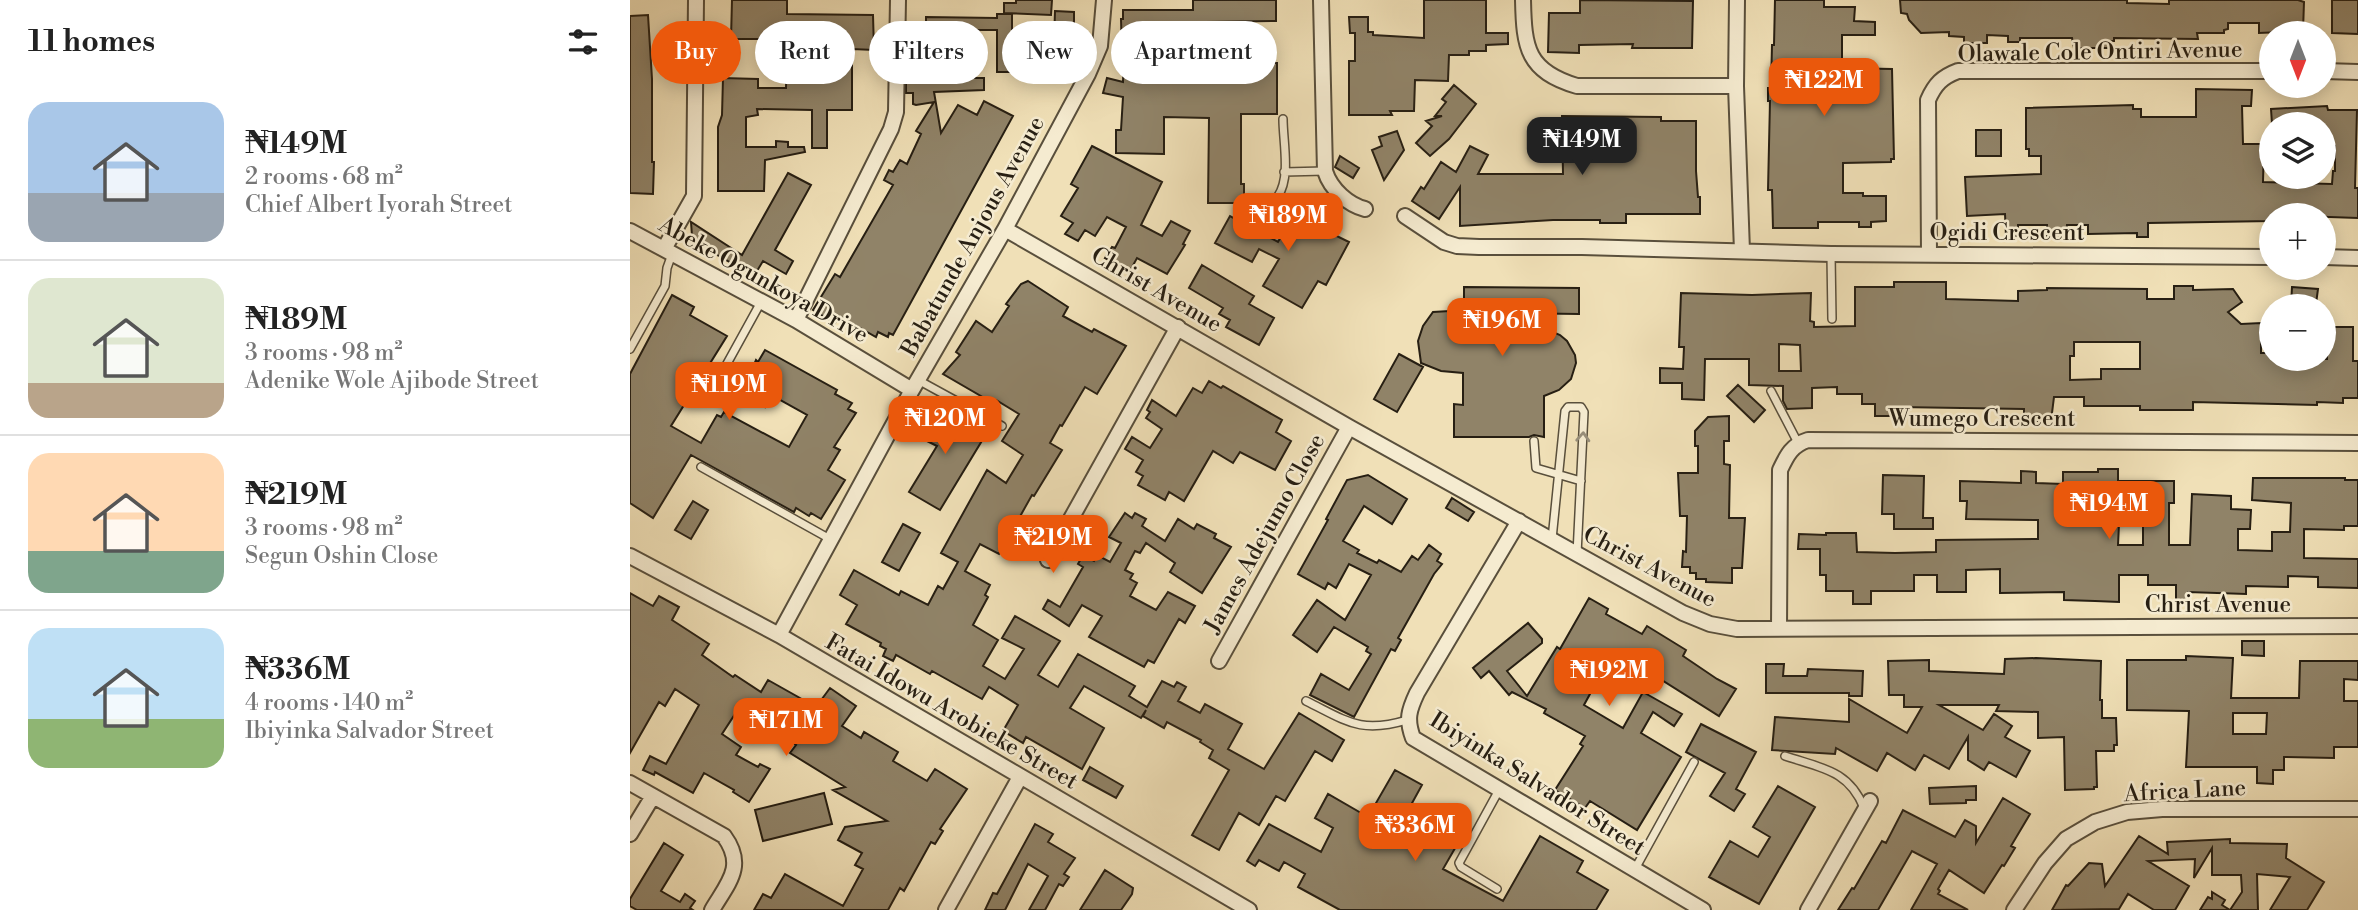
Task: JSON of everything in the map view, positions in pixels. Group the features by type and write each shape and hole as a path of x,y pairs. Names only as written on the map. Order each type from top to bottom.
{"street":[{"path":"668,251 694,196 696,0"},
{"path":"796,320 891,129 896,112 898,0"},
{"name":"Babatunde Anjous Avenue","path":"779,635 1088,75 1100,46 1104,0"},
{"path":"1321,0 1325,171 1340,197 1365,209"},
{"path":"1523,0 1524,33 1531,57 1545,72 1558,80 1577,86 1735,86"},
{"path":"1737,0 1735,86 1742,251"},
{"name":"Olawale Cole Ontiri Avenue","path":"1929,254 1928,100 1934,87 1944,76 1958,71 2259,71"},
{"path":"2336,72 2358,72"},
{"name":"Ogidi Crescent","path":"1405,216 1444,242 1457,246 1831,254 2259,257"},
{"name":"Christ Avenue","path":"1005,229 1349,427 1577,554 1710,624 1737,629 2358,626"},
{"name":"Abeke Ogunkoya Drive","path":"630,231 915,385"},
{"path":"2336,257 2358,258"},
{"path":"1048,560 1178,327"},
{"name":"James Adejumo Close","path":"1219,661 1349,427"},
{"name":"Wumego Crescent","path":"1798,443 1808,440 2358,443"},
{"path":"1779,628 1780,470 1791,449 1798,443"},
{"name":"Ibiyinka Salvador Street","path":"1519,521 1417,693 1407,720 1413,737 1703,910"},
{"name":"Fatai Idowu Arobieke Street","path":"630,556 779,635 1249,910"},
{"path":"946,910 1020,777"},
{"path":"630,783 724,836 732,847 735,860 733,874 712,910"},
{"path":"630,834 653,796"},
{"path":"1808,910 1868,806"},
{"name":"Africa Lane","path":"2014,910 2045,863 2066,839 2095,822 2127,812 2162,809 2358,809"}],"lane":[{"path":"1278,196 1284,172 1283,119"},
{"path":"1284,172 1325,171"},
{"path":"630,349 665,286 668,251"},
{"path":"1831,254 1832,319"},
{"path":"707,400 761,302"},
{"path":"915,385 1002,426"},
{"path":"1771,391 1798,443"},
{"path":"1552,540 1565,409 1581,407 1584,412 1577,554"},
{"path":"1534,440 1536,468 1581,481"},
{"path":"701,467 830,539"},
{"path":"1306,701 1358,726 1388,726 1407,720"},
{"path":"1785,756 1840,775 1868,806"},
{"path":"1634,869 1694,762"},
{"path":"1497,889 1461,867 1459,863 1500,789"}],"building":[{"path":"732,0 787,0 787,14 873,15 873,21 869,21 869,50 855,49 855,21 755,21 755,39 741,39 741,21 731,21"},
{"path":"1016,0 1052,0 1051,15 1004,13 1004,3 1016,3"},
{"path":"1193,0 1276,0 1276,21 1121,21 1123,10 1193,10"},
{"path":"1424,0 1486,0 1486,33 1508,33 1508,44 1486,45 1486,51 1469,51 1469,55 1449,55 1448,81 1415,80 1414,111 1390,111 1392,115 1349,115 1349,61 1355,61 1355,33 1350,33 1349,17 1368,17 1368,32 1373,32 1373,35 1424,38"},
{"path":"1580,0 1693,1 1692,48 1632,48 1633,44 1579,45 1579,53 1548,52 1549,13 1580,13"},
{"path":"1775,0 1824,0 1824,7 1855,7 1854,21 1875,22 1875,35 1842,35 1842,68 1892,69 1894,159 1891,159 1891,162 1843,163 1843,193 1886,196 1886,221 1871,222 1871,227 1859,227 1859,222 1818,222 1818,228 1773,228 1772,190 1768,190 1768,88 1771,88"},
{"path":"1900,0 2127,0 2127,3 2169,4 2169,0 2304,2 2303,21 2228,23 2228,29 2224,30 2224,33 2197,33 2198,39 2114,38 2114,41 2109,41 2108,48 2074,48 2072,38 2020,38 2020,42 2008,42 2008,36 1987,35 1987,43 1964,43 1964,37 1949,36 1949,32 1921,33 1907,14 1901,13"},
{"path":"2332,0 2358,0 2358,34 2336,33 2336,21 2332,21"},
{"path":"1055,11 1074,12 1074,21 1055,21"},
{"path":"997,14 1012,14 1012,21 1002,21 1002,72 997,72 997,30 988,30 988,21 926,21 926,17 997,18"},
{"path":"648,15 653,194 630,193 630,16"},
{"path":"1107,78 1111,79 1111,84 1277,84 1277,114 1241,114 1241,184 1244,184 1244,203 1208,203 1209,118 1164,117 1164,154 1116,153 1116,130 1121,130 1123,97 1103,93"},
{"path":"741,79 755,79 758,88 786,88 786,84 852,84 852,110 827,110 827,148 812,148 812,110 757,109 758,115 746,117 746,147 776,147 776,141 788,142 788,147 804,147 805,152 765,160 764,191 718,191 718,127 722,115 723,84 741,84"},
{"path":"906,84 984,84 984,90 934,92 941,133 958,105 977,115 984,101 1013,116 893,335 889,333 888,337 878,332 876,337 839,316 835,323 813,310 835,274 840,277 893,185 884,180 889,170 893,172 900,160 907,164 921,134 916,131 934,102 916,105 913,104 913,93 906,93"},
{"path":"1454,85 1476,104 1449,139 1430,156 1416,143 1432,126 1426,121 1442,116 1435,116 1446,102 1442,99"},
{"path":"2196,89 2252,90 2251,106 2242,106 2243,144 2259,144 2259,189 2336,189 2336,112 2271,112 2271,109 2327,106 2328,110 2357,110 2355,188 2358,188 2358,218 2336,217 2336,203 2259,203 2259,221 2148,223 2148,237 2137,237 2137,233 2088,234 2088,225 2067,225 2066,238 2047,238 2047,225 2018,225 2018,236 2006,236 2005,214 1967,216 1965,177 2041,174 2041,156 2029,156 2029,149 2026,149 2026,108 2133,105 2133,109 2141,109 2141,117 2196,117"},
{"path":"1562,116 1661,117 1661,121 1696,121 1696,171 1700,214 1626,214 1626,223 1553,220 1460,226 1460,187 1439,219 1412,201 1421,187 1424,189 1441,162 1456,172 1470,146 1488,155 1478,174 1563,174"},
{"path":"1976,130 2001,130 2001,156 1976,156"},
{"path":"1397,131 1404,150 1384,180 1372,150 1382,146 1379,137"},
{"path":"1092,146 1162,182 1141,225 1162,236 1171,221 1190,231 1183,244 1185,245 1167,274 1137,258 1130,271 1105,258 1112,247 1115,248 1126,227 1107,217 1095,236 1085,230 1078,241 1065,234 1073,223 1061,216 1078,188 1071,184"},
{"path":"1340,156 1359,168 1353,178 1335,167"},
{"path":"788,173 811,185 775,250 793,261 786,274 763,261 754,276 712,252 713,250 692,236 691,222 742,255"},
{"path":"1269,203 1349,242 1326,285 1318,281 1302,308 1263,286 1279,259 1259,249 1252,262 1215,243 1230,216 1278,242 1288,224 1265,211"},
{"path":"1202,265 1254,296 1249,304 1274,318 1259,345 1226,327 1230,320 1219,314 1223,308 1189,288"},
{"path":"1028,281 1068,307 1063,316 1126,346 1097,394 1085,387 1062,426 1060,425 1050,443 1062,450 1034,496 1032,495 999,554 980,544 965,571 990,585 985,595 988,597 973,625 998,640 983,666 1005,679 1024,649 1002,638 1015,616 1060,641 1038,675 1058,687 1078,654 1135,686 1129,696 1147,707 1162,681 1174,687 1177,682 1186,687 1178,701 1200,713 1205,704 1242,724 1228,749 1264,769 1299,713 1344,740 1332,761 1315,751 1285,801 1276,796 1259,825 1239,813 1219,850 1192,835 1229,770 1209,758 1213,750 1200,742 1201,740 1167,722 1164,728 1143,716 1146,710 1141,718 1084,686 1070,708 1104,728 1082,769 1026,737 1023,743 1003,731 1018,705 989,687 982,699 932,671 930,674 896,655 893,661 883,656 886,649 880,646 881,643 846,624 857,605 840,595 854,570 899,595 901,591 928,605 938,586 943,589 958,562 941,553 987,470 1006,483 1023,455 1002,441 1019,414 996,400 993,403 943,374 960,355 956,352 976,321 992,332 1009,306 1006,304 1021,284"},
{"path":"1894,282 1946,282 1946,299 2018,301 2018,291 2047,288 2147,289 2147,299 2174,299 2174,286 2193,286 2193,290 2233,289 2242,302 2228,312 2241,324 2259,323 2259,371 2336,371 2336,327 2353,327 2353,361 2358,361 2358,398 2343,398 2343,403 2317,402 2317,405 2193,402 2193,410 2140,410 2140,406 2084,406 2084,397 2054,397 2051,421 2024,421 2024,409 1899,407 1899,416 1875,416 1875,404 1862,404 1862,394 1837,394 1837,387 1812,388 1812,408 1787,409 1783,401 1783,386 1749,385 1749,359 1705,359 1704,400 1682,399 1682,383 1660,383 1660,368 1683,369 1684,347 1679,347 1681,293 1811,293 1810,321 1814,322 1814,327 1855,326 1855,287 1894,287","holes":["2074,342 2140,342 2140,369 2101,369 2101,379 2070,380 2070,356 2074,356","1779,344 1800,345 1801,371 1779,371"]},
{"path":"1464,287 1579,288 1579,314 1509,313 1560,335 1575,355 1576,363 1571,379 1559,390 1544,396 1544,437 1454,437 1454,404 1463,405 1463,373 1441,371 1421,363 1418,341 1423,326 1433,312 1464,313"},
{"path":"2292,287 2318,289 2317,294 2292,294"},
{"path":"672,295 694,307 690,315 727,336 671,426 701,443 717,415 721,417 724,412 789,447 807,415 771,395 765,407 751,399 754,394 744,388 756,360 758,362 765,350 837,390 835,394 852,403 848,409 856,413 834,447 840,450 828,470 845,480 821,519 796,508 794,512 691,455 653,518 630,503 630,374"},
{"path":"1399,354 1423,367 1397,412 1374,399"},
{"path":"1209,381 1221,388 1223,386 1282,420 1276,432 1291,441 1275,470 1240,452 1233,463 1213,451 1184,501 1169,492 1165,500 1138,485 1143,476 1136,472 1143,460 1125,449 1132,437 1150,448 1162,429 1146,418 1152,400 1176,416 1193,388 1202,393"},
{"path":"1738,385 1765,410 1754,422 1727,396"},
{"path":"934,405 986,434 940,510 909,492 937,446 917,436"},
{"path":"1729,416 1729,441 1724,441 1724,464 1730,465 1729,518 1745,518 1742,568 1732,568 1732,583 1706,582 1706,579 1696,579 1696,573 1690,573 1690,567 1682,567 1683,551 1686,552 1687,516 1680,516 1678,473 1698,473 1695,431 1708,417"},
{"path":"2098,469 2118,469 2118,481 2174,481 2174,503 2169,503 2169,545 2190,545 2192,494 2231,496 2231,509 2251,510 2250,529 2238,529 2238,550 2272,551 2272,532 2290,532 2291,503 2252,500 2253,478 2358,480 2358,526 2344,526 2344,530 2304,529 2304,558 2358,559 2358,588 2318,587 2318,577 2288,576 2288,587 2246,586 2246,594 2188,592 2188,601 2176,601 2176,585 2148,585 2148,575 2119,575 2119,602 2064,600 2064,592 2000,593 2000,569 1966,570 1966,592 1937,592 1937,575 1914,575 1914,591 1871,591 1871,604 1853,604 1853,591 1826,591 1826,575 1820,575 1820,549 1798,549 1799,534 1856,533 1857,552 1895,553 1936,552 1936,540 2038,539 2038,520 1966,519 1967,501 1960,501 1960,481 2021,483 2021,471 2036,472 2036,483 2063,484 2063,472 2098,472","holes":["2120,503 2143,503 2143,545 2118,545"]},
{"path":"1368,475 1407,499 1392,524 1364,506 1343,541 1359,550 1357,553 1377,563 1379,560 1401,572 1412,556 1418,560 1429,545 1441,554 1437,561 1442,564 1398,638 1401,640 1395,651 1391,649 1354,717 1310,695 1321,674 1349,690 1371,654 1366,651 1368,647 1334,627 1317,652 1293,635 1317,600 1345,620 1371,575 1349,564 1336,588 1328,583 1325,589 1298,574 1347,480"},
{"path":"1883,475 1924,476 1923,518 1933,518 1933,529 1894,529 1894,514 1882,514"},
{"path":"1452,498 1474,512 1468,521 1446,508"},
{"path":"693,501 708,510 691,539 675,530"},
{"path":"1125,513 1132,518 1135,513 1146,519 1142,526 1165,541 1178,519 1194,529 1197,524 1216,534 1214,538 1231,547 1202,593 1170,572 1175,563 1146,543 1140,553 1135,551 1125,570 1133,574 1130,579 1137,583 1130,596 1156,610 1168,592 1195,606 1185,623 1179,619 1154,663 1148,660 1144,667 1089,637 1102,616 1082,605 1069,626 1043,609 1048,600 1060,607 1083,567 1078,564 1083,555 1094,561 1097,555 1110,562 1121,543 1109,537"},
{"path":"903,524 920,533 899,571 882,562"},
{"path":"630,593 653,606 659,596 679,607 672,620 709,644 702,655 733,677 735,675 761,692 768,680 816,707 830,688 856,706 842,726 861,738 864,732 898,752 893,761 927,781 935,769 967,789 940,829 943,831 935,844 931,842 904,891 900,888 888,910 754,910 763,894 771,898 785,874 843,906 863,869 855,865 862,853 838,840 845,827 887,821 833,790 845,787 790,753 796,745 739,708 722,734 741,747 736,755 758,767 760,764 770,769 749,802 704,773 693,793 655,772 654,775 643,770 650,756 666,764 699,705 675,689 665,706 659,702 630,753"},
{"path":"1589,598 1608,609 1606,614 1642,634 1647,626 1686,650 1683,656 1736,689 1719,716 1614,650 1584,705 1623,728 1643,692 1682,714 1674,726 1653,712 1641,733 1681,757 1637,830 1590,801 1585,808 1555,790 1583,746 1580,744 1585,736 1544,713 1546,709 1512,692 1509,695 1489,671 1481,678 1473,668 1528,623 1542,639 1542,643 1507,671 1527,696 1557,647 1560,649"},
{"path":"2242,641 2264,641 2264,656 2242,655"},
{"path":"2186,656 2233,658 2231,698 2299,698 2300,661 2358,661 2358,680 2344,679 2344,701 2358,701 2358,747 2334,747 2334,758 2284,757 2284,770 2273,770 2273,784 2257,783 2257,767 2186,767 2189,711 2127,710 2127,660 2186,660","holes":["2233,713 2267,713 2266,734 2233,734"]},
{"path":"2005,659 2101,661 2102,718 2116,718 2117,745 2114,745 2114,751 2096,751 2097,787 2094,789 2065,790 2064,737 2038,738 2038,712 1996,711 1999,705 1939,705 1983,730 1994,714 2012,726 2005,737 2030,751 2016,777 1989,762 1984,770 1968,760 1968,737 1949,769 1924,755 1915,770 1887,753 1877,771 1836,748 1835,754 1772,750 1775,717 1849,722 1849,699 1907,733 1922,707 1904,707 1904,695 1889,695 1888,661 1929,660 1929,671 2004,674"},
{"path":"1766,664 1784,664 1783,676 1807,676 1808,669 1863,671 1862,696 1849,696 1849,693 1766,693"},
{"path":"1701,724 1756,752 1736,789 1745,794 1734,811 1710,796 1725,773 1686,752"},
{"path":"1090,767 1123,786 1116,798 1083,780"},
{"path":"1395,770 1422,785 1411,805 1462,836 1443,869 1503,901 1540,836 1583,861 1577,872 1608,890 1596,910 1340,910 1298,887 1305,874 1284,862 1279,871 1259,860 1255,866 1247,861 1269,824 1321,852 1333,828 1315,818 1328,794 1368,817"},
{"path":"1778,786 1815,807 1759,904 1709,877 1730,841 1758,857 1770,837 1753,827"},
{"path":"1976,786 1976,800 1966,800 1966,803 1930,804 1929,788"},
{"path":"824,793 832,824 763,841 755,810"},
{"path":"2003,798 2030,814 2011,846 2015,848 2004,866 2002,865 1984,893 1949,870 1938,889 1938,894 1968,910 1911,910 1937,864 1912,851 1878,910 1838,910 1852,888 1854,889 1882,841 1886,843 1903,810 1955,837 1965,820 1976,826 1976,843"},
{"path":"1035,824 1053,834 1048,842 1075,858 1064,874 1069,877 1063,886 1059,884 1045,910 1029,910 1048,876 1028,864 1005,910 985,910 993,893 997,894"},
{"path":"2139,836 2168,854 2167,842 2230,839 2230,843 2287,844 2286,858 2324,882 2307,910 2270,910 2290,877 2257,874 2258,910 2230,910 2242,892 2241,875 2212,875 2212,848 2194,878 2195,859 2148,861 2189,886 2175,910 2154,910 2128,894 2119,909 2052,910 2066,885 2068,886 2089,863 2102,864 2105,886"},
{"path":"664,843 683,855 661,891 680,902 685,894 695,901 690,908 693,910 637,910 630,906 630,899"},
{"path":"1105,870 1133,888 1132,894 1121,910 1080,910"},
{"path":"2212,892 2225,900 2222,905 2230,910 2200,910 2208,897 2212,899"}]}
